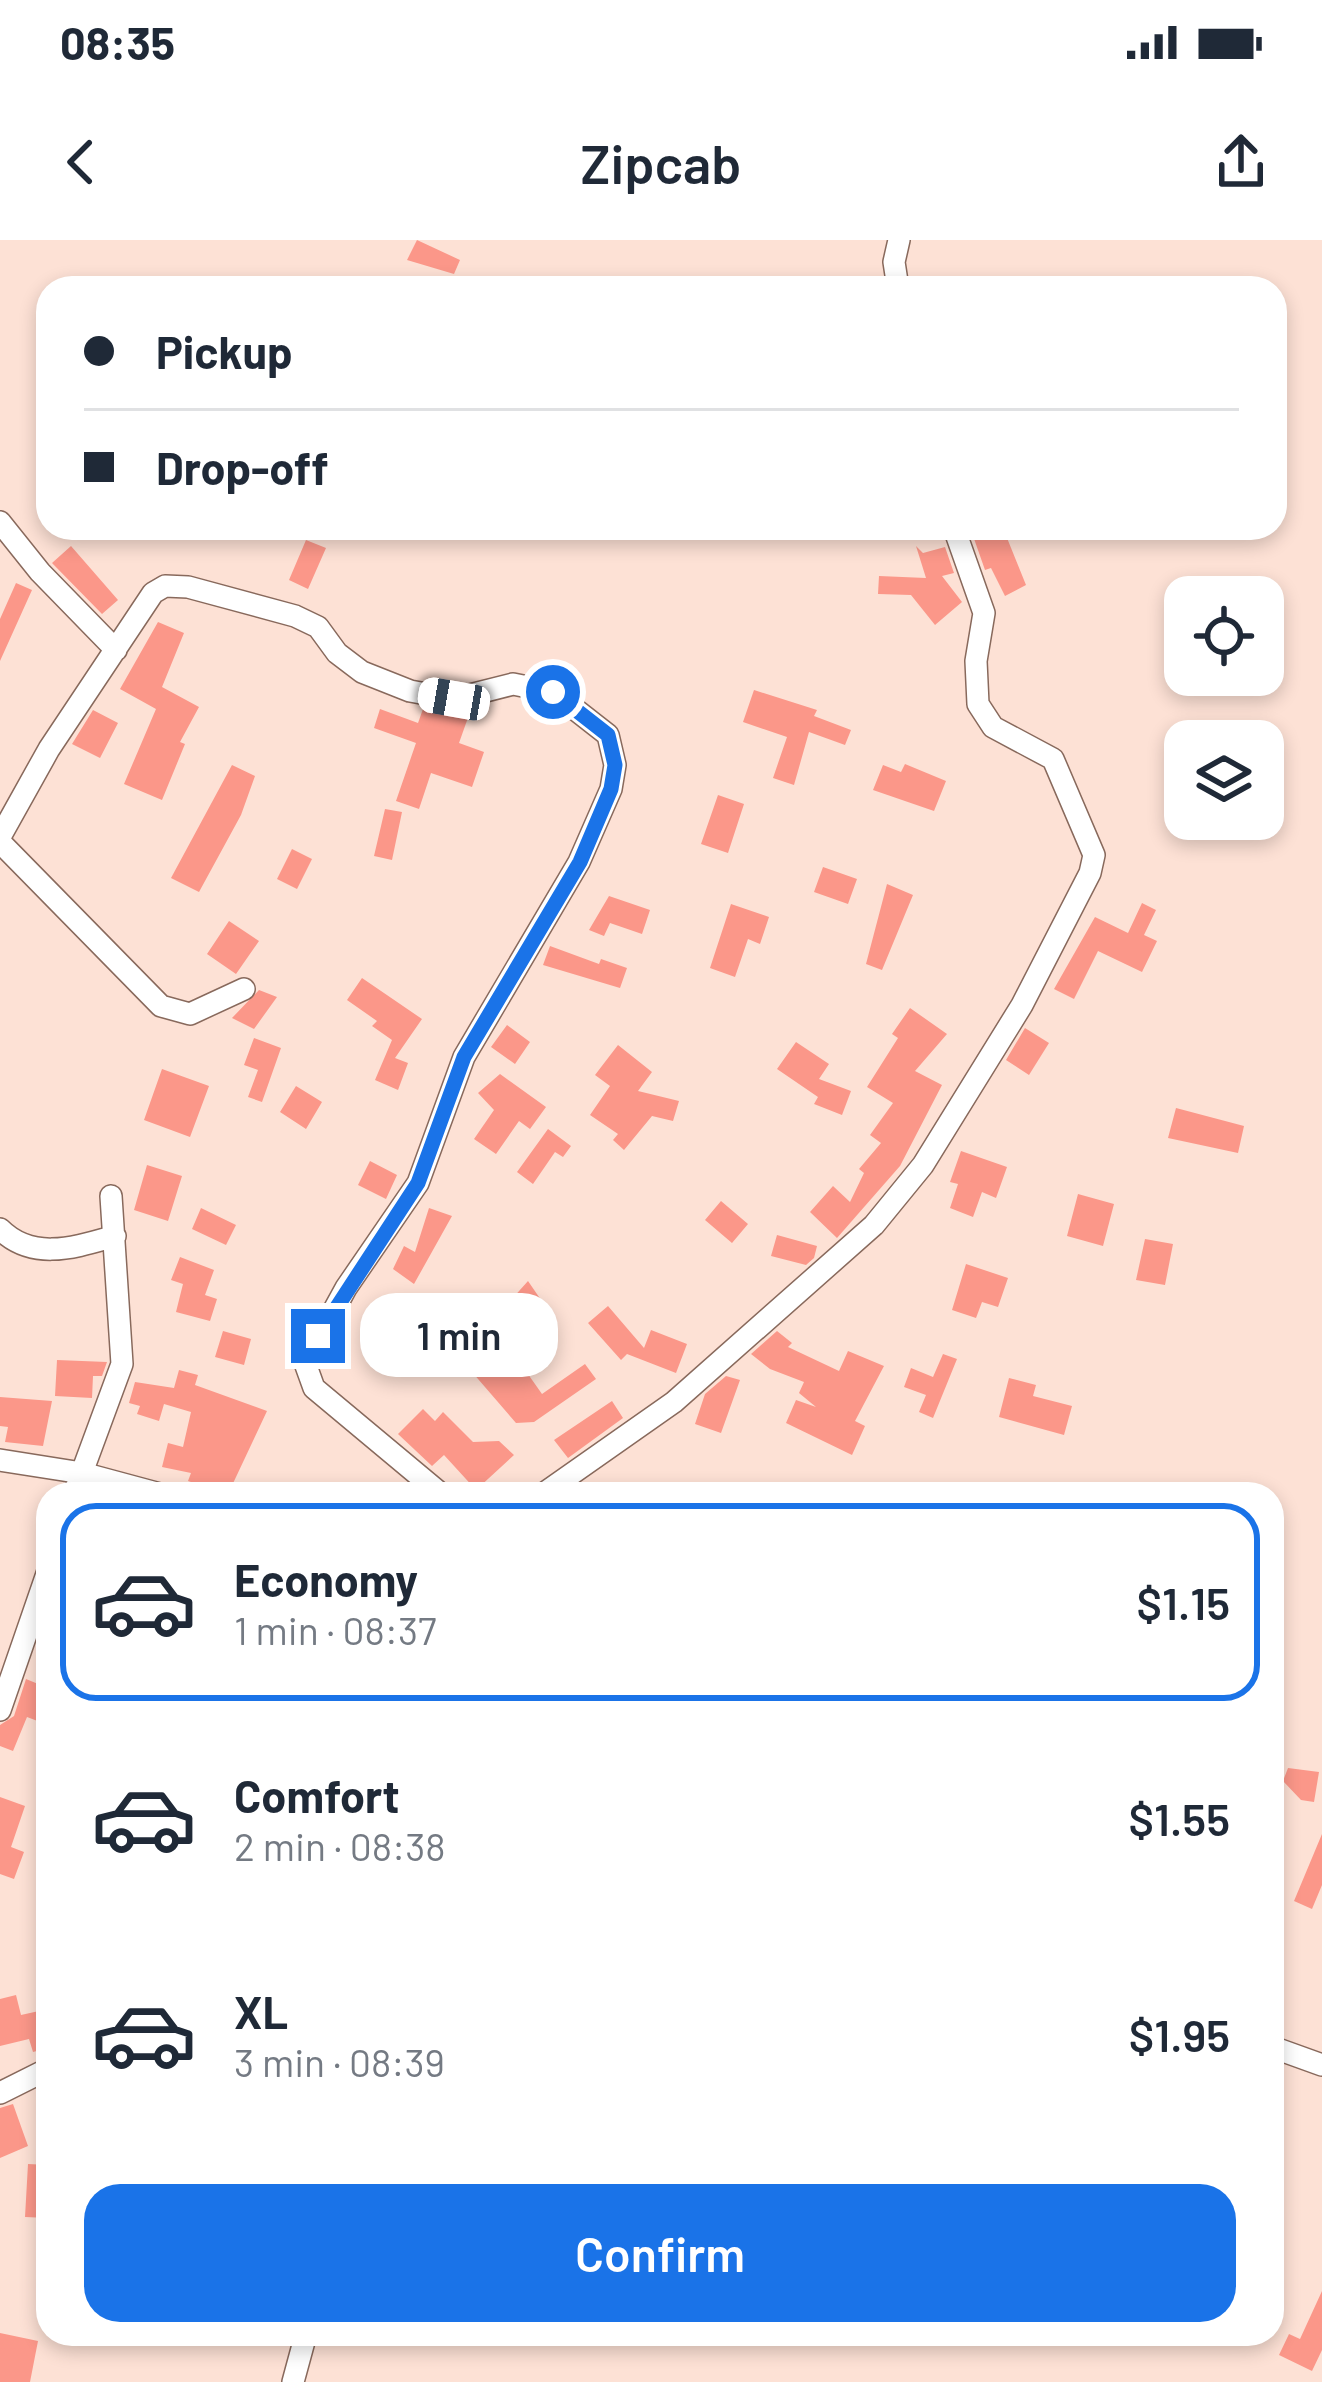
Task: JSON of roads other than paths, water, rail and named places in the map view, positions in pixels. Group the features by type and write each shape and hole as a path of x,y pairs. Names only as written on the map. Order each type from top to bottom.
{"street":[{"path":"896,276 899,240"},
{"path":"0,522 40,572 116,650"},
{"path":"560,1482 674,1402 874,1226 922,1165 1022,1004 1085,884 1094,855 1053,759 993,727 978,704 976,661 984,613 958,540"},
{"path":"244,989 190,1015 161,1006 0,839 49,749 153,593 166,586 188,587 272,607 315,625 342,658 380,682 454,699 514,684 553,692 608,735 615,765 611,789 580,862 464,1057 418,1183 346,1288 305,1364 314,1388 427,1482"},
{"path":"79,1482 122,1364 111,1196"},
{"path":"0,1229 13,1240 51,1251 115,1236"},
{"path":"0,1460 72,1482"},
{"path":"0,1711 36,1606"},
{"path":"1284,2051 1322,2065"},
{"path":"0,2092 36,2075"},
{"path":"293,2382 303,2346"}]}
